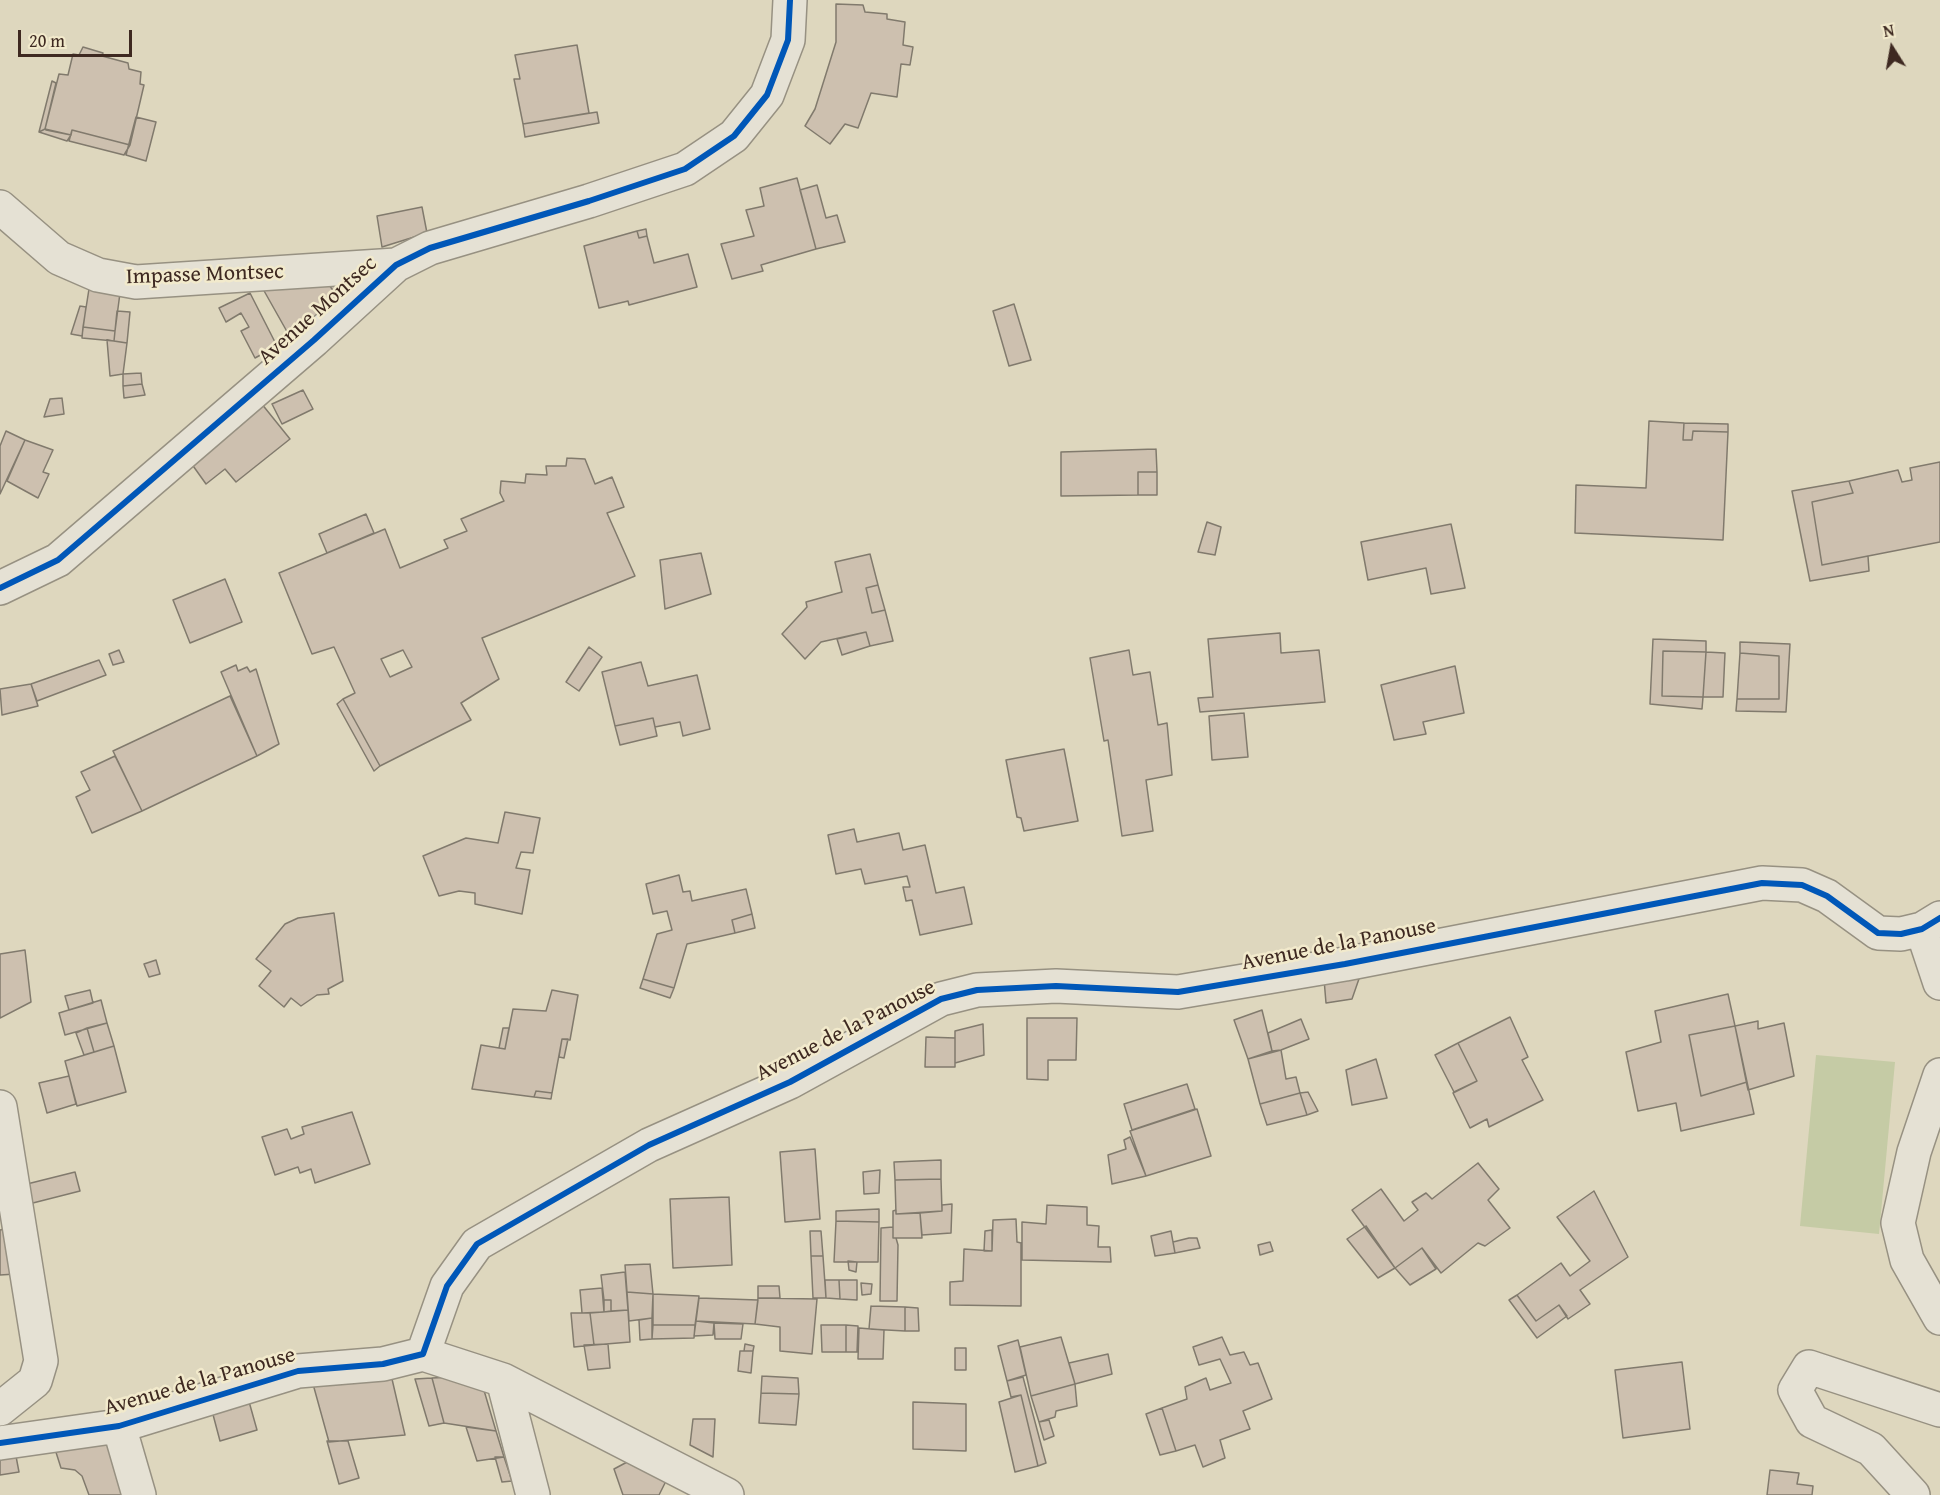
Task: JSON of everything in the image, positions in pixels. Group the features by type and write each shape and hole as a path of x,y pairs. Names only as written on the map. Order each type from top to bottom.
{"street":[{"name":"Avenue Montsec","path":"0,588 58,560 314,340 396,265 430,248 589,201 685,169 734,136 767,95 788,40 790,0"},
{"name":"Impasse Montsec","path":"0,207 59,258 98,275 136,282 396,265"},
{"name":"Avenue de la Panouse","path":"0,1443 119,1426 298,1371 383,1364 423,1354 447,1286 477,1244 649,1145 790,1082 941,999 977,990 1056,986 1179,992 1345,964 1762,883 1802,885 1827,896 1878,933 1901,934 1931,923"},
{"path":"1931,923 1940,984"},
{"path":"1940,1075 1914,1152 1898,1223 1907,1260 1940,1318"},
{"path":"0,1107 41,1361 36,1381 0,1409"},
{"path":"423,1354 503,1380 727,1495"},
{"path":"1913,1495 1871,1449 1812,1421 1795,1390 1809,1367 1940,1410"},
{"path":"503,1380 533,1495"},
{"path":"119,1426 139,1495"}],"green space":[{"path":"1816,1055 1895,1062 1879,1234 1800,1226"}],"building":[{"path":"836,4 863,5 865,12 887,14 887,19 905,22 903,45 913,47 910,65 901,64 897,97 871,93 858,128 845,124 830,144 805,126 815,109 836,42"},
{"path":"577,45 589,113 523,124 514,79 520,79 515,55"},
{"path":"83,47 103,53 102,56 128,63 129,69 141,72 140,84 144,85 130,145 72,130 71,135 45,129 59,74 68,75 73,54 79,55"},
{"path":"52,81 56,83 45,129 39,132"},
{"path":"597,112 599,123 525,137 523,124"},
{"path":"136,117 156,122 146,161 126,155"},
{"path":"45,129 71,135 67,141 39,132"},
{"path":"72,130 130,145 124,155 69,141"},
{"path":"797,178 816,249 761,265 763,271 732,279 721,244 754,236 746,210 764,206 760,188"},
{"path":"817,185 826,218 837,215 845,242 816,249 800,190"},
{"path":"422,207 427,233 382,247 377,216"},
{"path":"646,229 647,236 639,238 637,231"},
{"path":"637,231 639,238 647,236 654,263 688,254 697,287 629,305 628,301 599,308 584,246"},
{"path":"356,281 342,303 327,282"},
{"path":"327,282 342,303 294,344 263,289"},
{"path":"89,289 120,293 115,331 83,327"},
{"path":"250,293 277,346 255,358 241,331 249,327 241,313 226,322 219,308"},
{"path":"1014,304 1031,360 1009,366 993,311"},
{"path":"80,306 86,307 82,336 71,334"},
{"path":"117,311 130,312 127,343 114,341"},
{"path":"83,327 115,331 114,341 82,338"},
{"path":"107,340 127,343 123,374 110,376"},
{"path":"141,373 142,384 123,386 123,374"},
{"path":"142,384 145,395 124,398 123,386"},
{"path":"303,390 313,409 282,424 272,404"},
{"path":"62,398 64,414 44,417 50,399"},
{"path":"261,403 290,439 236,482 225,469 206,484 191,463"},
{"path":"1649,421 1684,423 1683,440 1692,440 1693,431 1728,432 1723,540 1575,533 1576,485 1646,488"},
{"path":"1684,423 1728,424 1728,432 1693,431 1692,440 1683,440"},
{"path":"6,431 25,440 0,494 0,446"},
{"path":"25,440 53,450 43,472 49,474 38,498 7,481"},
{"path":"1156,449 1157,472 1138,472 1138,495 1061,496 1061,452"},
{"path":"567,458 585,459 595,484 612,477 624,507 607,513 635,576 482,638 499,679 461,703 471,720 380,766 343,699 355,693 334,647 312,654 279,573 385,529 400,568 448,548 444,540 467,531 461,519 504,501 500,493 501,481 525,483 526,474 547,475 546,466 566,466","holes":["403,650 412,667 390,677 381,659"]},
{"path":"1940,462 1940,542 1822,565 1812,502 1853,493 1849,481 1898,470 1902,482 1912,480 1910,468"},
{"path":"1138,472 1157,472 1157,495 1138,495"},
{"path":"1849,481 1853,493 1812,502 1822,565 1868,556 1869,571 1810,581 1792,491"},
{"path":"366,514 374,533 327,553 319,534"},
{"path":"1207,522 1221,527 1215,555 1198,552"},
{"path":"1451,524 1465,588 1431,594 1426,568 1368,580 1361,542"},
{"path":"701,553 711,594 665,609 660,560"},
{"path":"870,554 878,585 866,588 872,613 885,610 893,641 870,646 866,632 821,642 805,659 782,634 807,607 806,602 842,592 835,562"},
{"path":"225,579 242,622 190,643 173,600"},
{"path":"878,585 885,610 872,613 866,588"},
{"path":"866,632 870,646 842,655 837,639"},
{"path":"1280,633 1281,653 1319,650 1325,702 1200,712 1198,698 1213,697 1208,639"},
{"path":"1653,639 1706,641 1706,652 1663,651 1662,696 1703,697 1702,709 1650,704"},
{"path":"1740,642 1790,644 1786,712 1736,711 1737,699 1779,699 1779,656 1740,653"},
{"path":"589,647 602,657 579,691 566,682"},
{"path":"119,650 124,662 113,665 109,654"},
{"path":"1129,650 1133,675 1150,672 1158,725 1167,723 1172,775 1146,780 1153,831 1122,836 1108,740 1104,741 1090,658"},
{"path":"1663,651 1706,652 1703,697 1662,696"},
{"path":"1706,652 1725,653 1723,697 1703,697"},
{"path":"1740,653 1779,656 1779,699 1737,699"},
{"path":"99,660 106,675 37,701 31,684"},
{"path":"641,662 648,686 697,675 710,729 683,736 680,722 655,727 653,718 615,726 602,672"},
{"path":"236,665 238,671 247,667 250,672 256,669 279,744 257,756 221,672"},
{"path":"1455,666 1464,713 1423,722 1426,734 1394,740 1381,685"},
{"path":"31,684 38,706 2,715 0,689"},
{"path":"230,696 257,756 142,811 113,751"},
{"path":"343,699 380,766 374,771 337,704"},
{"path":"1244,713 1248,757 1212,760 1209,716"},
{"path":"653,718 657,736 620,745 615,726"},
{"path":"1064,749 1078,821 1024,831 1021,818 1017,817 1006,760"},
{"path":"115,756 142,811 92,833 76,797 90,790 81,772"},
{"path":"505,812 540,818 533,853 521,852 516,868 530,870 522,914 475,904 475,893 459,891 439,896 423,856 466,838 498,843"},
{"path":"854,829 857,842 899,833 903,850 925,845 936,893 964,887 972,924 920,935 912,900 906,901 903,887 910,887 907,876 865,884 861,869 836,874 828,835"},
{"path":"679,875 683,892 690,891 692,901 746,889 752,914 732,920 735,933 687,944 674,988 643,979 657,934 672,930 667,911 653,914 646,884"},
{"path":"334,913 343,981 328,989 329,994 317,995 301,1006 291,998 284,1007 259,986 271,971 256,959 285,924 298,918"},
{"path":"752,914 755,928 735,933 732,920"},
{"path":"25,950 31,1002 0,1018 0,954"},
{"path":"156,960 160,974 149,977 144,964"},
{"path":"1361,973 1352,999 1326,1003 1324,979"},
{"path":"643,979 674,988 670,998 640,988"},
{"path":"90,990 93,1003 69,1010 65,996"},
{"path":"552,990 578,995 570,1040 562,1039 552,1093 536,1091 534,1097 472,1089 481,1045 505,1049 513,1009 546,1011"},
{"path":"1728,994 1735,1026 1689,1035 1701,1096 1747,1082 1754,1114 1681,1131 1676,1103 1638,1111 1626,1052 1661,1042 1655,1011"},
{"path":"101,1000 107,1023 65,1035 59,1013"},
{"path":"1262,1010 1272,1051 1248,1059 1234,1020"},
{"path":"1510,1017 1528,1057 1522,1060 1543,1100 1489,1127 1487,1119 1470,1128 1453,1093 1477,1081 1458,1043"},
{"path":"1027,1018 1077,1018 1076,1060 1048,1060 1048,1080 1027,1079"},
{"path":"1301,1019 1309,1039 1281,1050 1272,1051 1268,1033"},
{"path":"1758,1021 1758,1029 1784,1023 1794,1076 1748,1090 1735,1026"},
{"path":"107,1023 114,1046 94,1052 87,1028"},
{"path":"983,1024 984,1055 955,1063 955,1031"},
{"path":"1735,1026 1747,1082 1701,1096 1689,1035"},
{"path":"87,1028 94,1052 84,1055 76,1033"},
{"path":"503,1028 509,1028 505,1049 499,1048"},
{"path":"926,1037 955,1038 955,1067 925,1067"},
{"path":"562,1039 568,1039 564,1058 559,1057"},
{"path":"1458,1043 1477,1081 1454,1092 1435,1055"},
{"path":"114,1046 126,1092 77,1106 65,1061"},
{"path":"1281,1050 1286,1079 1296,1077 1300,1093 1260,1104 1248,1059"},
{"path":"1376,1059 1387,1098 1352,1105 1346,1070"},
{"path":"69,1076 76,1104 47,1113 39,1083"},
{"path":"1187,1084 1195,1109 1132,1130 1124,1104"},
{"path":"536,1091 552,1093 551,1099 534,1097"},
{"path":"1308,1092 1318,1111 1307,1115 1300,1093"},
{"path":"1300,1093 1307,1115 1267,1125 1260,1104"},
{"path":"1197,1109 1211,1156 1146,1176 1130,1131"},
{"path":"352,1112 370,1164 315,1183 311,1169 300,1173 298,1167 275,1175 262,1137 287,1129 291,1139 304,1134 302,1127"},
{"path":"1130,1137 1146,1176 1112,1184 1108,1155 1126,1149 1124,1140"},
{"path":"815,1149 820,1219 785,1222 780,1152"},
{"path":"941,1160 941,1179 895,1180 894,1162"},
{"path":"1478,1163 1499,1189 1488,1200 1510,1228 1485,1246 1478,1243 1441,1273 1422,1248 1395,1268 1352,1210 1381,1189 1404,1221 1418,1210 1412,1202 1426,1193 1432,1199"},
{"path":"880,1170 879,1193 864,1194 863,1172"},
{"path":"75,1172 80,1191 25,1205 23,1185"},
{"path":"941,1179 942,1211 896,1214 895,1180"},
{"path":"1594,1191 1628,1257 1580,1290 1590,1304 1568,1319 1559,1305 1536,1321 1517,1295 1561,1263 1570,1276 1590,1261 1557,1217"},
{"path":"729,1197 732,1265 673,1268 670,1199"},
{"path":"952,1204 951,1233 922,1235 920,1213 942,1211 942,1205"},
{"path":"1047,1205 1087,1207 1087,1225 1099,1226 1098,1247 1110,1247 1111,1262 1022,1260 1022,1222 1046,1224"},
{"path":"879,1209 879,1222 836,1221 836,1211"},
{"path":"896,1210 896,1214 920,1213 922,1238 893,1238 893,1211"},
{"path":"1016,1219 1017,1242 1021,1243 1021,1306 950,1305 950,1282 963,1281 964,1249 992,1251 993,1220"},
{"path":"836,1221 879,1222 878,1262 834,1262"},
{"path":"1366,1226 1395,1268 1378,1278 1347,1239"},
{"path":"893,1227 893,1238 896,1238 898,1245 897,1301 880,1301 881,1228"},
{"path":"5,1229 16,1274 0,1275 0,1230"},
{"path":"992,1230 992,1251 984,1251 985,1231"},
{"path":"810,1231 821,1231 823,1256 811,1256"},
{"path":"1171,1231 1175,1253 1155,1256 1151,1236"},
{"path":"1197,1238 1200,1248 1175,1253 1173,1242"},
{"path":"1270,1242 1273,1251 1260,1255 1258,1245"},
{"path":"1422,1248 1436,1269 1410,1285 1395,1268"},
{"path":"811,1256 823,1256 826,1298 813,1298"},
{"path":"848,1261 857,1262 856,1272 849,1270"},
{"path":"650,1264 653,1294 627,1292 625,1265"},
{"path":"625,1272 628,1310 611,1311 611,1300 604,1300 601,1275"},
{"path":"825,1280 839,1280 840,1299 826,1298"},
{"path":"839,1280 857,1280 857,1300 840,1299"},
{"path":"861,1283 872,1284 871,1294 862,1295"},
{"path":"758,1286 779,1286 780,1298 758,1298"},
{"path":"602,1288 604,1312 582,1313 580,1290"},
{"path":"627,1292 653,1294 652,1318 629,1321"},
{"path":"653,1294 699,1296 695,1325 653,1325"},
{"path":"1517,1295 1536,1321 1559,1305 1567,1316 1537,1338 1509,1300"},
{"path":"699,1298 758,1300 755,1324 696,1321"},
{"path":"758,1298 817,1299 812,1354 780,1351 780,1327 755,1324"},
{"path":"604,1300 611,1300 611,1311 604,1312"},
{"path":"871,1306 905,1307 905,1331 869,1329"},
{"path":"905,1307 918,1308 919,1331 905,1331"},
{"path":"628,1310 630,1342 594,1345 590,1313"},
{"path":"571,1313 590,1313 594,1345 574,1347"},
{"path":"652,1318 652,1339 640,1340 639,1320"},
{"path":"696,1321 714,1323 713,1335 694,1336"},
{"path":"714,1323 743,1324 741,1339 715,1339"},
{"path":"653,1325 695,1325 694,1338 652,1339"},
{"path":"821,1325 846,1325 846,1352 822,1352"},
{"path":"846,1325 858,1326 857,1352 846,1352"},
{"path":"859,1328 884,1330 883,1359 858,1359"},
{"path":"1061,1337 1075,1384 1031,1396 1020,1347"},
{"path":"1222,1337 1230,1355 1244,1352 1250,1365 1258,1363 1272,1399 1243,1411 1250,1429 1220,1440 1225,1458 1203,1467 1195,1445 1176,1451 1162,1408 1187,1399 1185,1387 1206,1378 1210,1390 1231,1383 1220,1359 1199,1365 1193,1347"},
{"path":"1018,1340 1026,1375 1007,1381 998,1346"},
{"path":"608,1344 610,1368 588,1370 584,1345"},
{"path":"745,1344 754,1346 753,1351 744,1351"},
{"path":"955,1348 966,1348 966,1370 955,1370"},
{"path":"740,1351 753,1351 751,1373 738,1371"},
{"path":"1108,1354 1112,1374 1075,1384 1069,1363"},
{"path":"1682,1362 1690,1429 1623,1438 1615,1370"},
{"path":"762,1376 798,1378 799,1394 761,1393"},
{"path":"452,1377 483,1387 496,1431 444,1423 432,1378"},
{"path":"1023,1377 1046,1463 1038,1466 1021,1395 1011,1397 1007,1381"},
{"path":"432,1378 444,1423 429,1426 415,1379"},
{"path":"392,1379 405,1435 329,1442 313,1384"},
{"path":"1075,1384 1077,1406 1056,1411 1055,1417 1039,1422 1031,1396"},
{"path":"761,1393 799,1394 796,1425 759,1423"},
{"path":"1021,1395 1038,1466 1015,1472 999,1402"},
{"path":"248,1398 257,1430 220,1441 211,1407"},
{"path":"913,1402 966,1404 966,1451 913,1449"},
{"path":"1162,1408 1176,1451 1160,1455 1146,1414"},
{"path":"693,1419 715,1419 713,1457 690,1445"},
{"path":"1049,1420 1054,1436 1044,1440 1039,1422"},
{"path":"466,1427 496,1431 504,1457 477,1461"},
{"path":"107,1435 129,1495 89,1495 82,1476 75,1470 61,1468 54,1446"},
{"path":"327,1441 348,1441 359,1478 339,1484"},
{"path":"15,1451 19,1472 0,1475 0,1454"},
{"path":"495,1457 504,1457 512,1481 502,1482"},
{"path":"629,1461 666,1481 659,1495 623,1495 614,1469"},
{"path":"1770,1470 1799,1473 1797,1484 1813,1486 1812,1495 1767,1495"}],"cycle path":[{"path":"0,588 58,560 314,340 396,265 430,248 589,201 685,169 734,136 767,95 788,40 790,0"},
{"path":"0,1443 119,1426 298,1371 383,1364 423,1354 447,1286 477,1244 649,1145 790,1082 941,999 977,990 1056,986 1178,992 1345,964 1762,883 1802,885 1827,896 1878,933 1901,934 1922,929 1940,918"}]}
